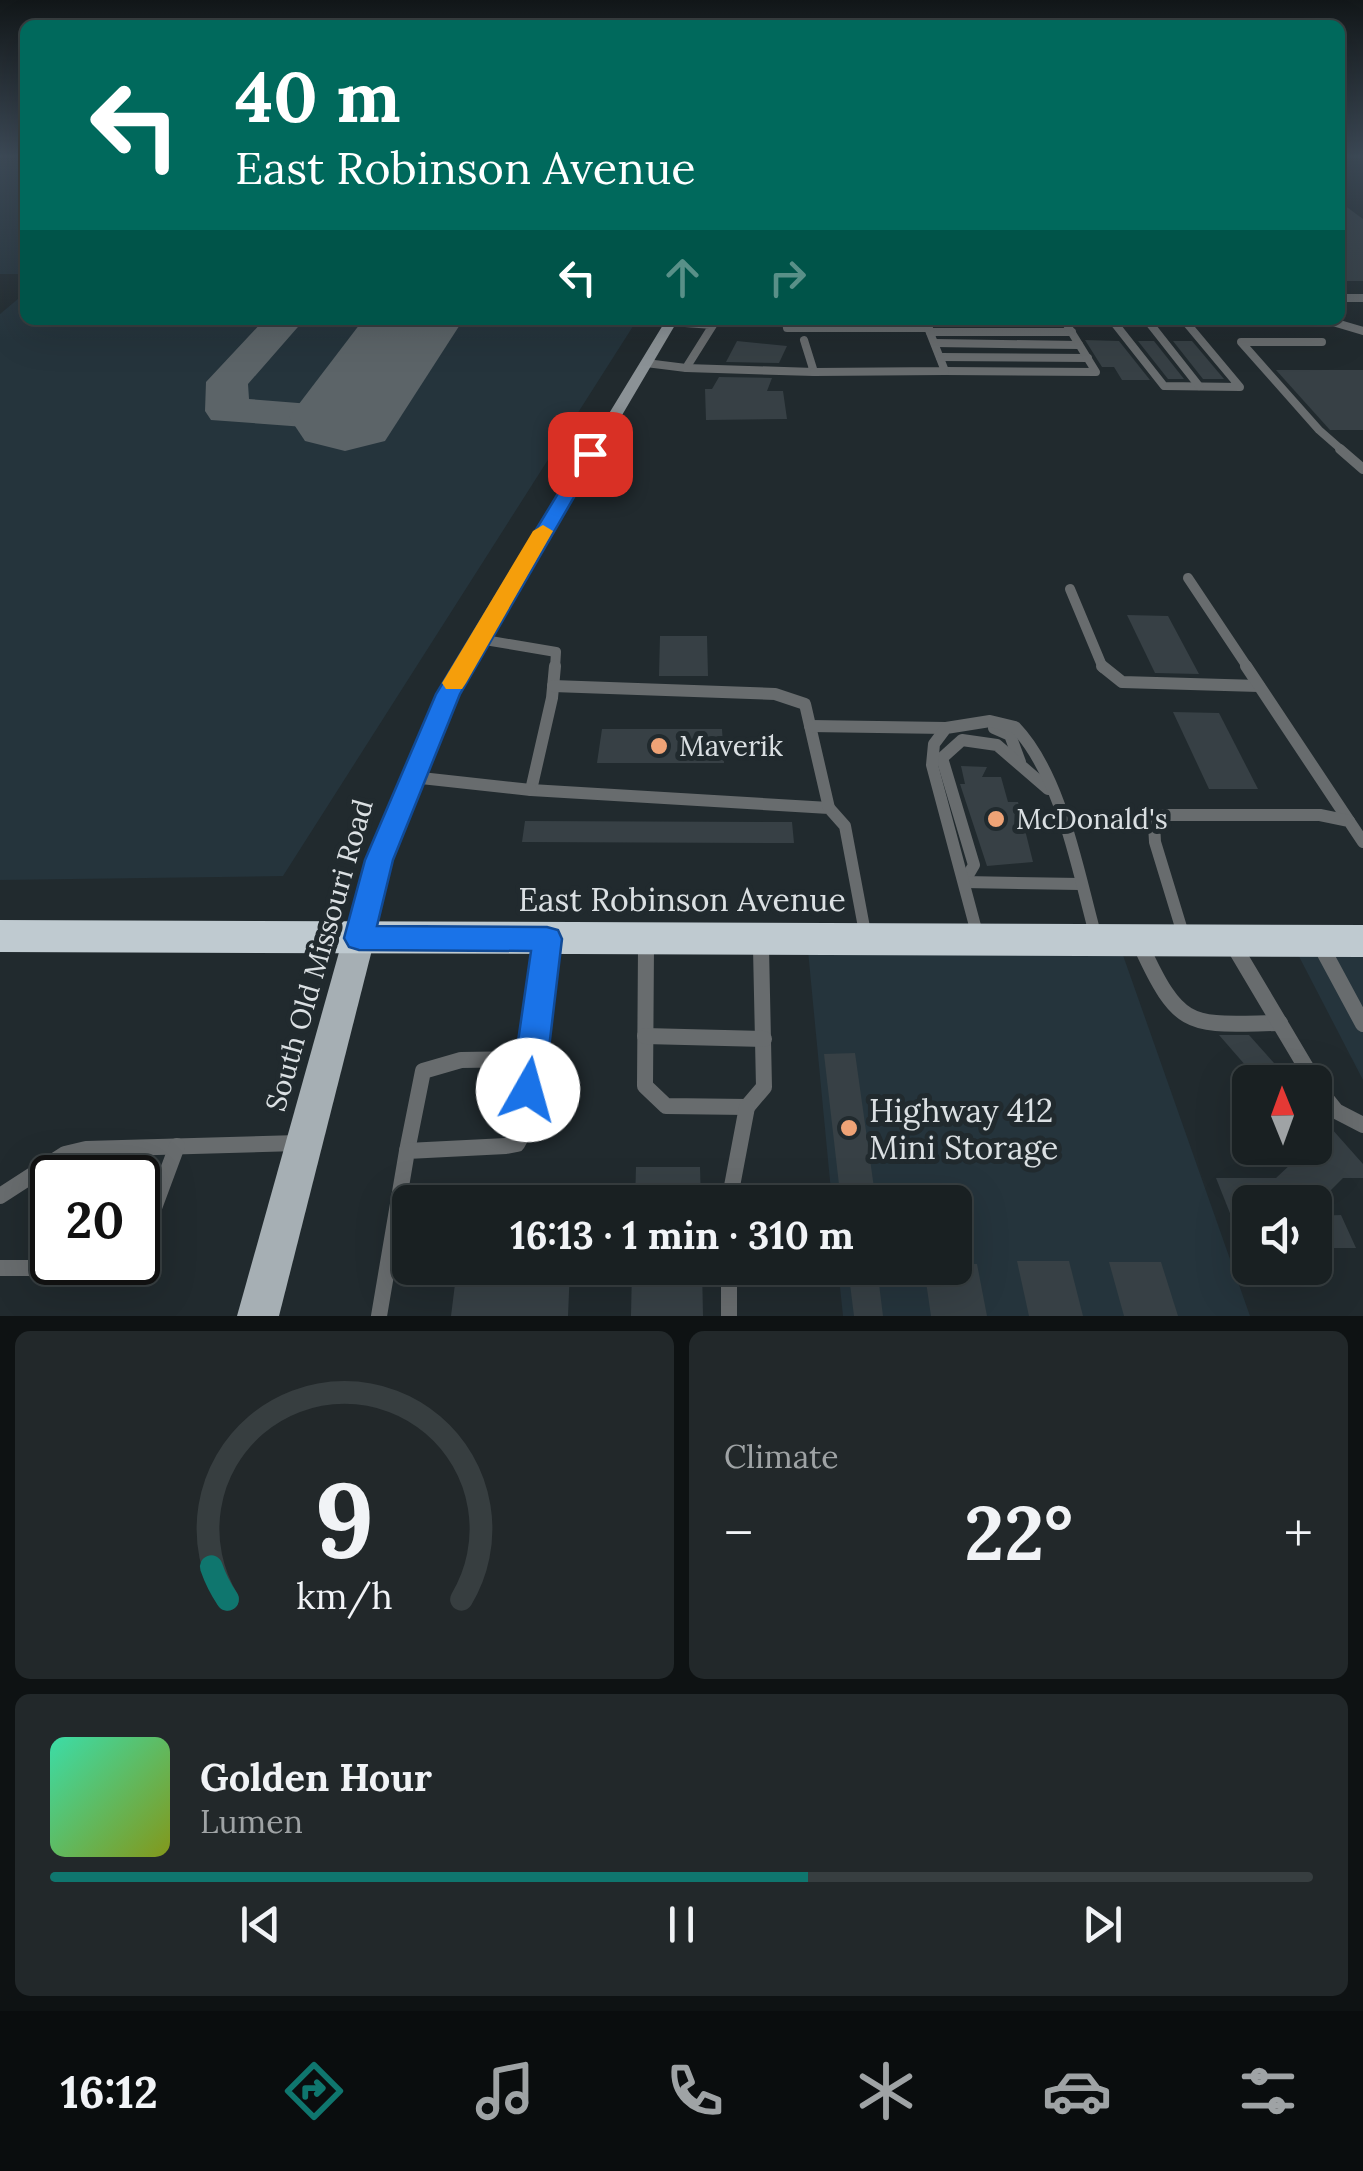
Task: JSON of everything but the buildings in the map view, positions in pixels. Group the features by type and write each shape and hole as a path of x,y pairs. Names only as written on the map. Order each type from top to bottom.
{"highway":[{"name":"East Robinson Avenue","path":"0,936 1363,941"}],"main road":[{"name":"South Old Missouri Road","path":"258,1316 379,860 412,777 448,694 479,639 670,325"}],"lane":[{"path":"686,368 713,325"},
{"path":"787,325 1072,332"},
{"path":"646,363 814,372 1096,372 1068,325"},
{"path":"1116,325 1164,386 1240,386 1188,325"},
{"path":"1151,325 1200,386"},
{"path":"928,327 945,371"},
{"path":"804,340 814,372"},
{"path":"1322,342 1241,342 1319,430 1363,469"},
{"path":"934,344 1079,345"},
{"path":"940,357 1088,358"},
{"path":"1188,578 1363,842"},
{"path":"1070,589 1103,669 1122,682 1260,686"},
{"path":"479,639 556,652 553,686 531,790"},
{"path":"553,686 775,694 805,704 829,808 845,826 867,940"},
{"path":"810,726 946,728 984,721 1014,727 1037,752 1098,941"},
{"path":"946,728 934,744 932,765 979,940"},
{"path":"964,882 974,866 942,758 962,740 997,745 1051,792"},
{"path":"412,777 531,790 829,808"},
{"path":"1185,941 1155,842 1154,824 1162,815 1320,815 1349,822"},
{"path":"964,882 1080,884"},
{"path":"407,1152 517,1144 522,1135 547,939"},
{"path":"646,939 644,1086 666,1106 748,1106"},
{"path":"733,1185 748,1106 764,1087 761,940"},
{"path":"1138,941 1163,996 1173,1012 1189,1023 1280,1023"},
{"path":"1231,941 1336,1111 1363,1126"},
{"path":"1318,941 1363,1024"},
{"path":"644,1036 764,1038"},
{"path":"379,1316 423,1071 435,1064 452,1062 532,1059"},
{"path":"0,1196 65,1154 86,1149 304,1143"},
{"path":"160,1196 177,1146"},
{"path":"0,1268 30,1268"},
{"path":"729,1285 729,1316"}],"shaded area":[{"path":"0,216 20,216 20,274 0,274"},
{"path":"20,297 20,325 634,325 283,876 0,880 0,314"},
{"path":"807,940 1118,941 1232,1265 1232,1285 1239,1285 1250,1316 843,1316 840,1285 972,1285 972,1185 830,1185"},
{"path":"1291,941 1363,941 1363,1080"}],"taxiway":[{"path":"280,325 227,382 227,411 345,417"}],"runway":[{"path":"345,417 410,325"}],"slow traffic":[{"path":"454,683 543,531"}],"place":[{"name":"Maverik","path":"659,746"},
{"name":"McDonald's","path":"996,819"},
{"name":"Highway 412 Mini Storage","path":"849,1128"}],"route":[{"path":"528,1090 547,939 359,938 379,860 448,694 590,454"}]}
